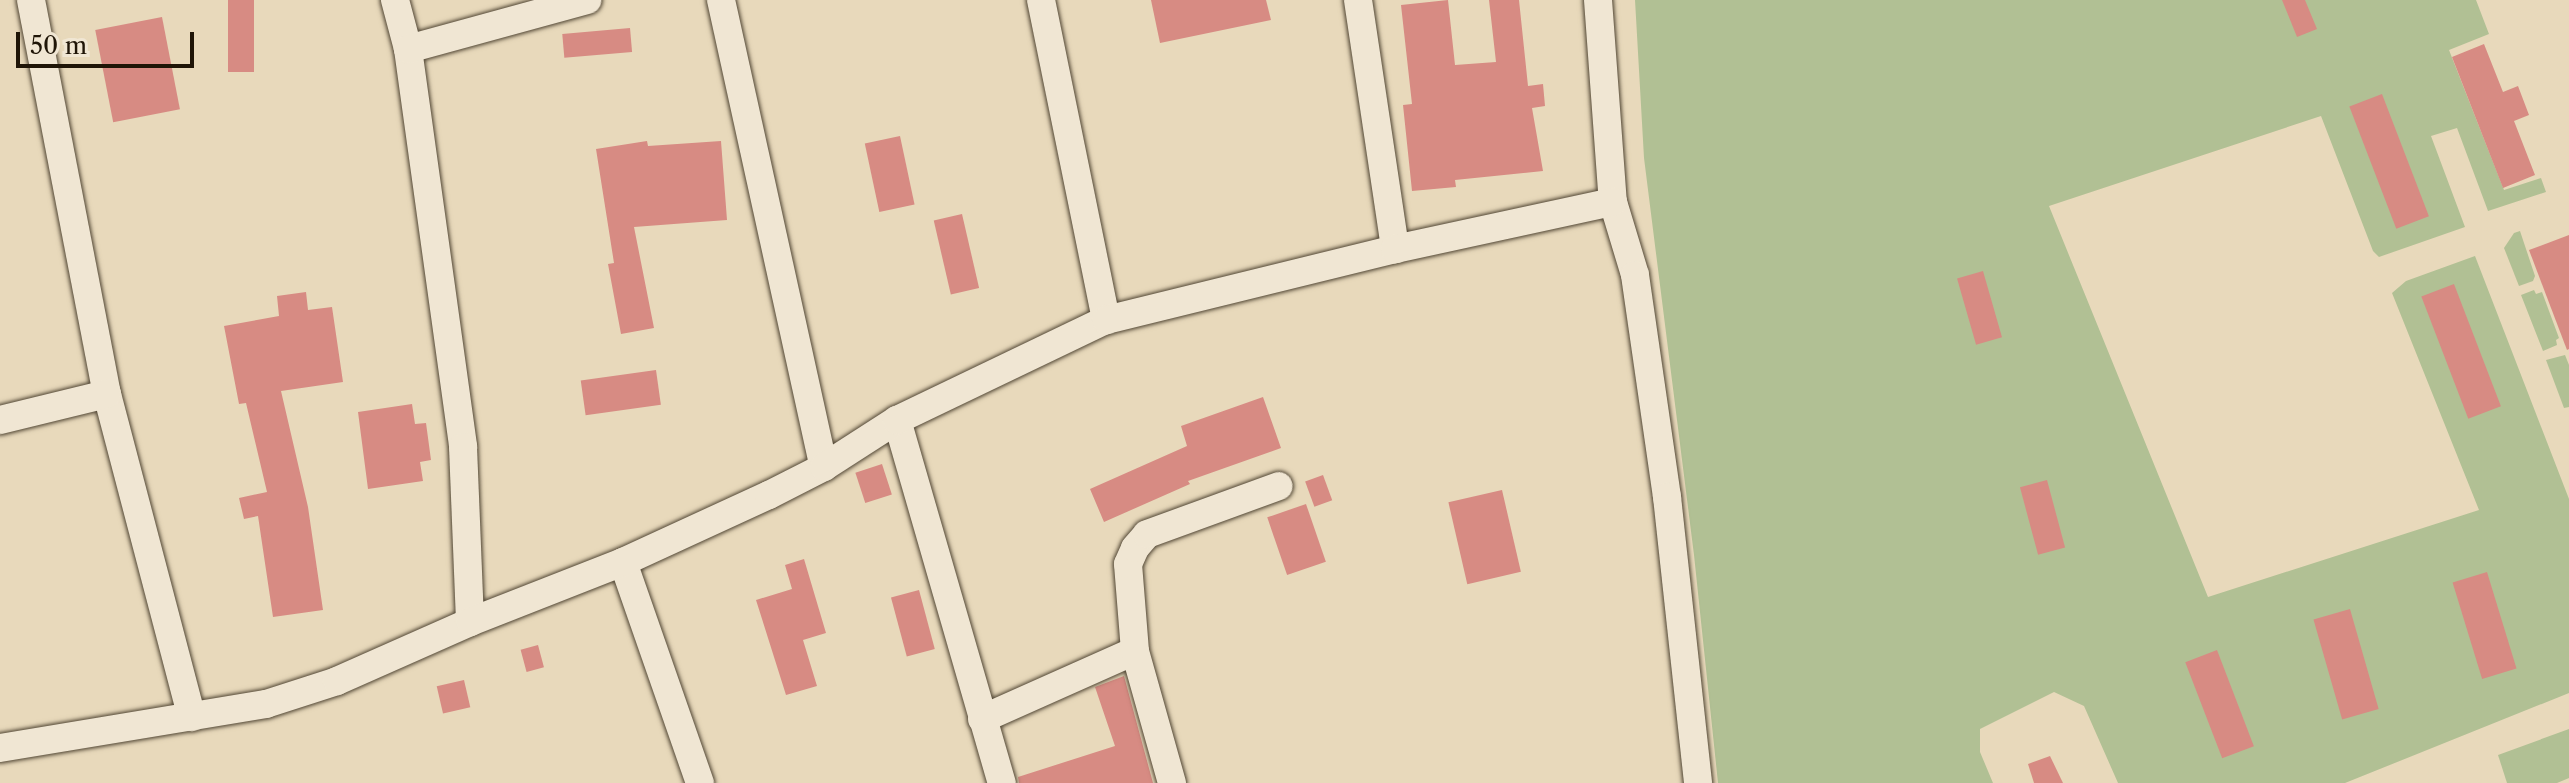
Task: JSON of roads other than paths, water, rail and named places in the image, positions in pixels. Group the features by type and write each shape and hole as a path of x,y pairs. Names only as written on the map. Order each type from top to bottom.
{"street":[{"path":"31,0 107,394 192,717"},
{"path":"395,0 408,49 463,447 470,622"},
{"path":"408,49 587,0"},
{"path":"721,0 824,467"},
{"path":"1041,0 1106,320"},
{"path":"1358,0 1395,249"},
{"path":"1598,0 1613,202 1635,275 1667,497 1698,783"},
{"path":"0,748 266,704 337,681 470,622 623,562 824,467 897,420 1106,320 1395,249 1613,202"},
{"path":"0,420 107,394"},
{"path":"897,420 1002,783"},
{"path":"1172,783 1135,651 1128,564 1135,548 1147,534 1279,486"},
{"path":"623,562 700,783"},
{"path":"982,719 1135,651"}]}
